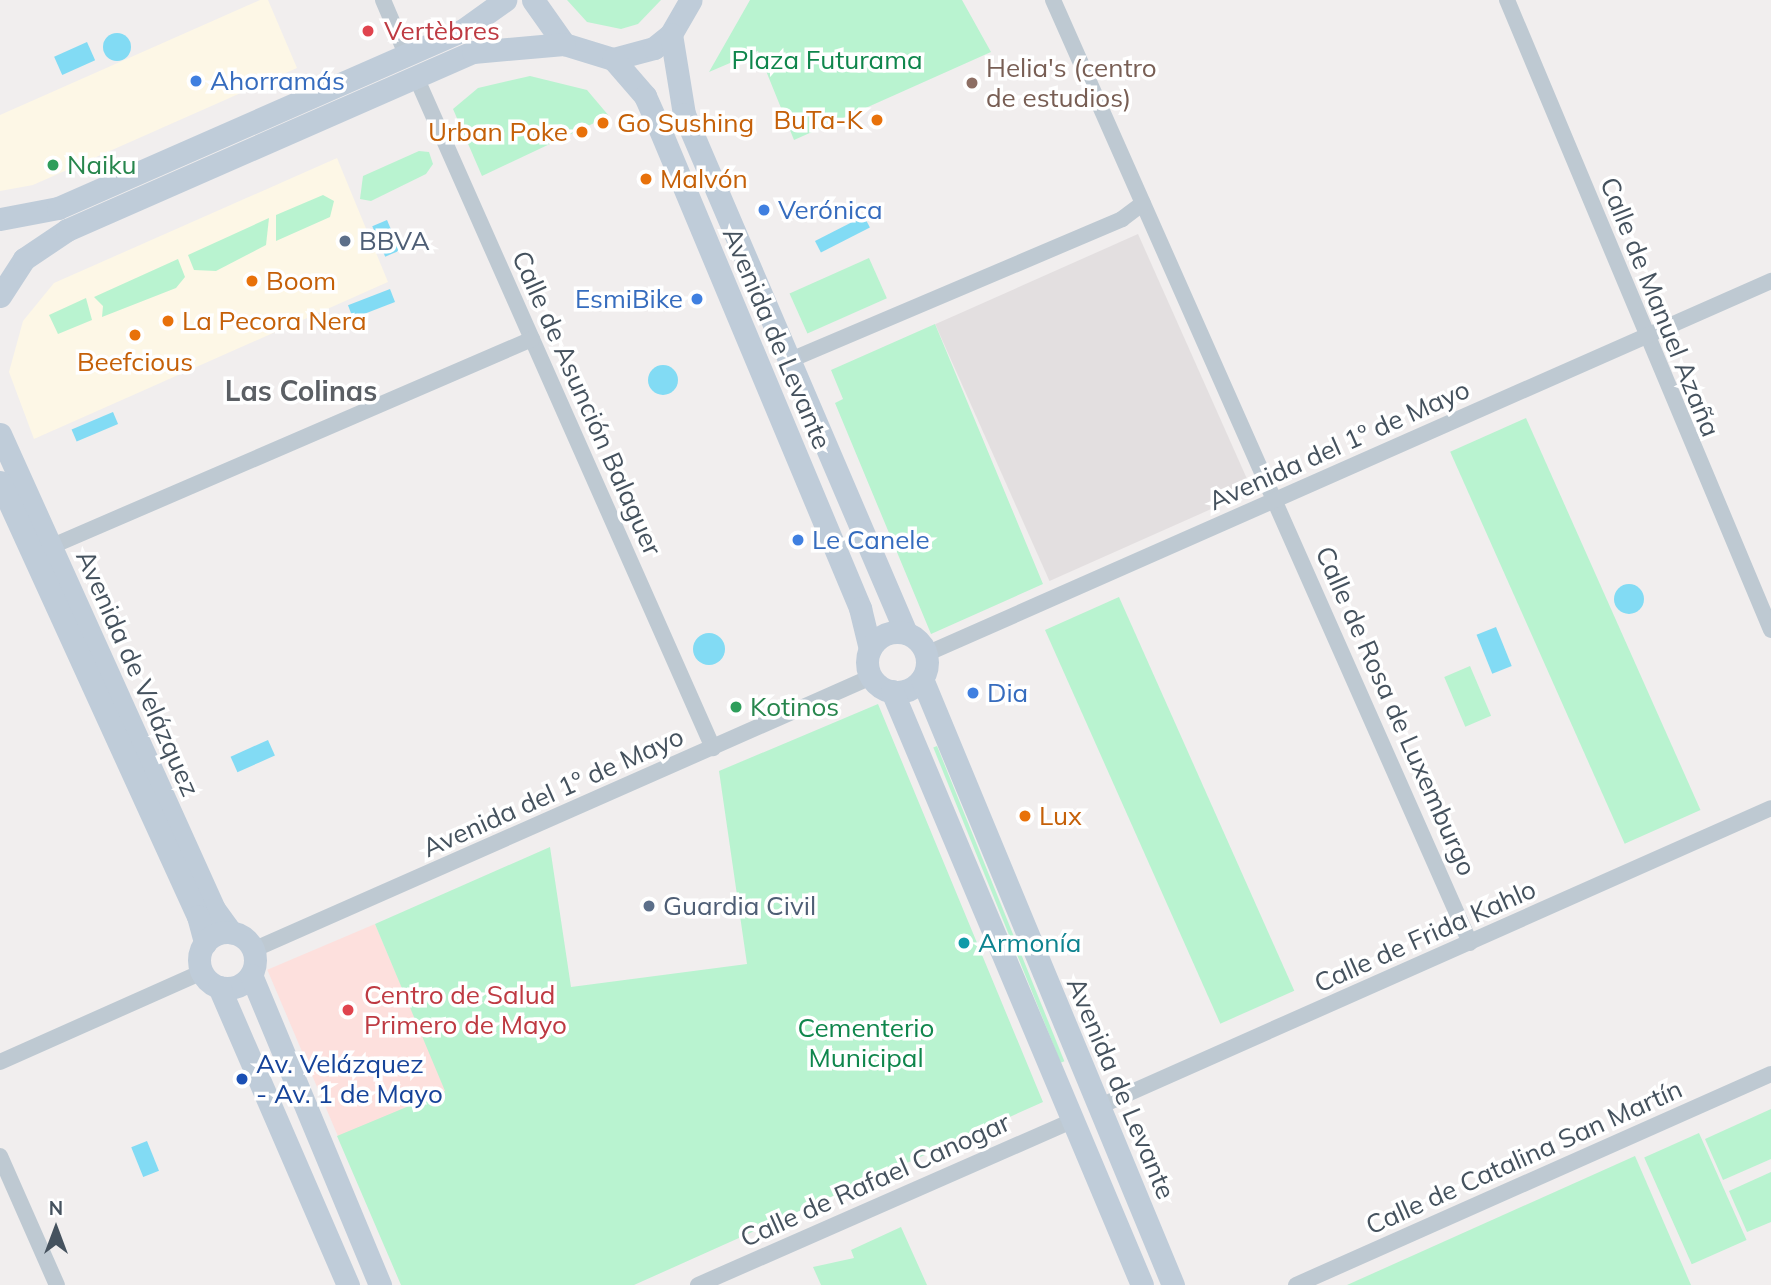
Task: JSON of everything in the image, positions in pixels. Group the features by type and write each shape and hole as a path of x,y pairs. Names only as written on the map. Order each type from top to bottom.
{"street":[{"path":"383,0 407,54"},
{"path":"0,219 58,208 463,30 505,0"},
{"path":"533,0 564,44"},
{"path":"0,296 23,259 67,230 416,77 497,46 564,44 613,59 654,48 671,34 691,0"},
{"name":"Calle de Rosa de Luxemburgo","path":"1053,0 1471,943"},
{"name":"Calle de Manuel Azaña","path":"1507,0 1643,337 1771,630"},
{"name":"Avenida de Levante","path":"671,34 684,114 906,633"},
{"name":"Avenida de Levante","path":"613,59 645,96 659,125 860,608 870,649"},
{"name":"Calle de Asunción Balaguer","path":"416,77 713,748"},
{"path":"788,360 819,353 1122,219 1143,202"},
{"name":"Avenida del 1º de Mayo","path":"926,654 1771,281"},
{"path":"50,547 531,339"},
{"name":"Avenida de Velázquez","path":"0,434 214,909 231,932"},
{"name":"Avenida de Velázquez","path":"0,482 198,916 205,943"},
{"path":"892,691 922,679 926,654 906,633 884,634 870,649 871,677 892,691 1142,1285"},
{"name":"Avenida del 1º de Mayo","path":"253,950 871,677"},
{"name":"Avenida de Levante","path":"922,679 1173,1285"},
{"name":"Calle de Frida Kahlo","path":"1098,1107 1771,808"},
{"path":"348,1285 210,979 205,943 231,932 253,950 251,975 380,1285"},
{"path":"0,1062 210,979 233,987 251,975"},
{"name":"Calle de Catalina San Martín","path":"1297,1285 1771,1074"},
{"name":"Calle de Rafael Canogar","path":"698,1285 1073,1120"},
{"path":"0,1156 57,1285"}],"shaded area":[{"path":"260,0 268,0 297,68 33,185 0,191 0,115"},
{"path":"337,158 388,282 34,439 9,372 23,321 54,283"},
{"path":"1138,234 1252,491 1049,581 935,324"},
{"name":"Centro de Salud Primero de Mayo","path":"375,924 446,1092 338,1137 267,970"}],"green space":[{"path":"567,0 661,0 638,24 621,29 587,22"},
{"name":"Plaza Futurama","path":"750,0 962,0 991,52 794,140 758,51 709,72"},
{"path":"530,76 587,90 609,116 482,176 453,109 478,88"},
{"path":"419,151 429,152 433,164 426,174 371,201 360,199 363,176"},
{"path":"323,195 334,201 330,217 276,241 276,215"},
{"path":"269,218 266,245 216,271 194,270 188,255"},
{"path":"869,258 887,298 807,334 790,293"},
{"path":"178,259 185,277 176,288 102,317 103,306 94,297"},
{"path":"86,298 92,320 58,334 49,315"},
{"path":"935,324 1043,584 931,634 835,403 843,399 831,370"},
{"path":"1526,418 1700,810 1625,844 1450,452"},
{"path":"1119,597 1294,991 1220,1024 1045,630"},
{"path":"1470,666 1491,716 1465,727 1444,677"},
{"name":"Cementerio Municipal","path":"878,704 1043,1102 634,1285 401,1285 337,1136 445,1091 375,924 550,847 571,987 747,964 719,771"},
{"path":"937,746 1064,1061 1061,1063 933,747"},
{"path":"1771,1109 1771,1159 1723,1180 1705,1139"},
{"path":"1699,1133 1747,1240 1692,1264 1644,1157"},
{"path":"1635,1156 1691,1285 1347,1285"},
{"path":"1771,1172 1771,1222 1747,1232 1729,1191"},
{"path":"901,1227 927,1285 821,1285 813,1267 854,1258 851,1250"}],"water":[{"path":"117,33 127,37 131,47 127,57 117,61 107,57 103,47 107,37"},
{"path":"87,42 95,60 62,75 54,57"},
{"path":"864,216 870,228 821,253 815,241"},
{"path":"387,220 400,250 385,257 372,226"},
{"path":"390,289 395,302 353,318 348,305"},
{"path":"663,365 674,369 678,380 674,391 663,395 652,391 648,380 652,369"},
{"path":"113,412 118,424 77,442 72,430"},
{"path":"1629,584 1640,588 1644,599 1640,610 1629,614 1618,610 1614,599 1618,588"},
{"path":"1496,627 1512,666 1492,674 1477,635"},
{"path":"709,633 720,638 725,649 720,660 709,665 698,660 693,649 698,638"},
{"path":"268,740 275,756 237,772 231,757"},
{"path":"147,1141 159,1171 143,1177 131,1147"}],"place":[{"name":"Vertèbres","path":"368,31"},
{"name":"Ahorramás","path":"196,81"},
{"name":"Helia's (centro de estudios)","path":"972,83"},
{"name":"BuTa-K","path":"877,120"},
{"name":"Go Sushing","path":"603,123"},
{"name":"Urban Poke","path":"582,132"},
{"name":"Naiku","path":"53,165"},
{"name":"Malvón","path":"646,179"},
{"name":"Verónica","path":"764,210"},
{"name":"BBVA","path":"345,241"},
{"name":"Boom","path":"252,281"},
{"name":"EsmiBike","path":"697,299"},
{"name":"La Pecora Nera","path":"168,321"},
{"name":"Beefcious","path":"135,335"},
{"name":"Le Canele","path":"798,540"},
{"name":"Dia","path":"973,693"},
{"name":"Kotinos","path":"736,707"},
{"name":"Lux","path":"1025,816"},
{"name":"Guardia Civil","path":"649,906"},
{"name":"Armonía","path":"964,943"},
{"name":"Centro de Salud Primero de Mayo","path":"348,1010"},
{"name":"Av. Velázquez - Av. 1 de Mayo","path":"242,1079"}],"district":[{"name":"Las Colinas","path":"301,391"}]}
